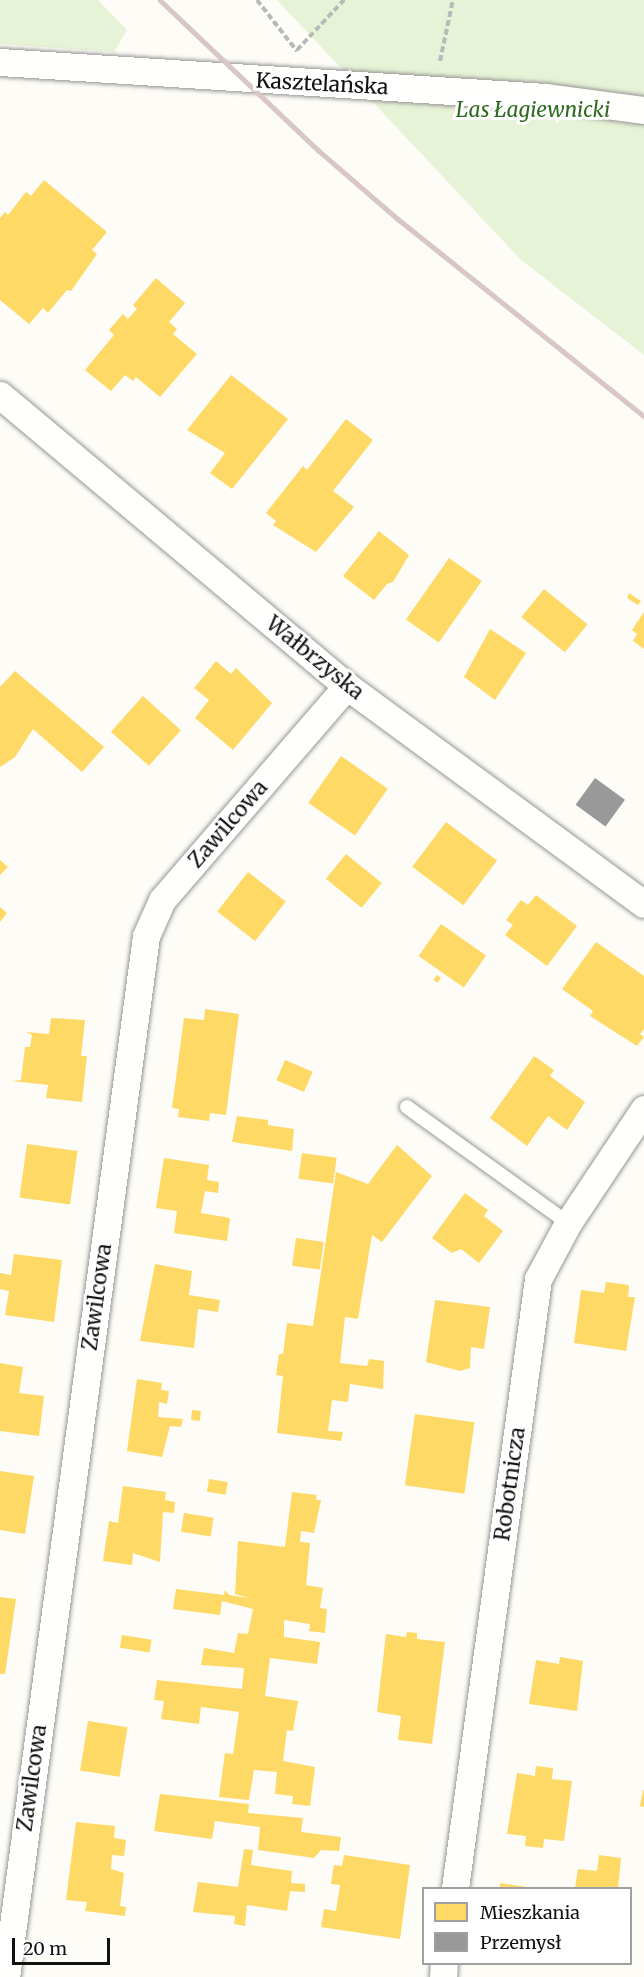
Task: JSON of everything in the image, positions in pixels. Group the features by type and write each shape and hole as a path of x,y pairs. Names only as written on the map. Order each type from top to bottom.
{"street":[{"name":"Kasztelańska","path":"0,62 545,97 644,110"},
{"name":"Wałbrzyska","path":"0,395 347,686 644,904"},
{"name":"Zawilcowa","path":"6,1977 146,936 162,900 347,686"},
{"name":"Robotnicza","path":"455,1887 538,1279 568,1223 644,1109"}],"lane":[{"path":"407,1107 568,1223"}],"path":[{"path":"257,0 297,50 344,0"},
{"path":"433,90 453,0"}],"green space":[{"path":"0,0 98,0 127,30 114,52 0,44"},
{"name":"Las Łagiewnicki","path":"277,0 644,0 644,355 521,260"}],"building: Mieszkania":[{"path":"44,180 107,232 92,250 97,254 71,291 67,290 48,313 43,308 29,324 0,300 0,218 5,212 8,215 26,192 31,196"},
{"path":"156,278 185,303 169,322 177,329 173,334 197,354 160,397 136,377 133,381 125,375 111,391 85,370 114,335 109,330 123,314 128,319 137,309 133,305"},
{"path":"231,375 288,419 232,489 210,473 225,453 187,430"},
{"path":"346,419 373,440 333,491 354,507 316,552 273,525 276,521 266,513 303,466 307,470"},
{"path":"379,531 409,555 393,582 387,584 374,600 343,576"},
{"path":"449,558 482,581 439,642 406,619"},
{"path":"544,589 588,624 565,652 521,617"},
{"path":"629,593 641,601 638,605 627,598"},
{"path":"644,612 644,649 633,641 637,634 632,630"},
{"path":"490,629 526,653 495,700 464,677"},
{"path":"216,661 231,674 236,668 272,703 233,750 195,718 209,700 194,688"},
{"path":"15,671 104,747 82,772 33,729 15,757 0,767 0,687"},
{"path":"143,696 181,730 149,766 111,732"},
{"path":"341,756 388,789 355,835 308,803"},
{"path":"446,822 497,861 463,905 412,867"},
{"path":"346,854 382,883 362,908 326,879"},
{"path":"0,860 8,867 0,875"},
{"path":"248,872 286,902 255,941 217,911"},
{"path":"536,895 577,926 547,966 505,935 513,925 506,920 521,900 528,905"},
{"path":"0,907 7,913 0,922"},
{"path":"441,924 486,956 464,987 419,956"},
{"path":"596,942 644,976 644,1029 640,1034 644,1037 637,1046 590,1016 593,1011 562,989"},
{"path":"437,975 441,978 437,983 433,980"},
{"path":"205,1009 239,1014 226,1115 210,1113 209,1121 178,1117 179,1109 172,1108 184,1018 204,1020"},
{"path":"51,1018 85,1020 81,1056 87,1056 82,1102 46,1098 48,1085 12,1081 21,1080 25,1047 30,1047 32,1035 26,1032 49,1034"},
{"path":"534,1056 554,1070 550,1076 585,1102 567,1130 548,1116 527,1146 490,1118"},
{"path":"285,1060 313,1072 304,1092 276,1080"},
{"path":"237,1116 268,1120 268,1125 294,1129 292,1151 232,1142"},
{"path":"27,1144 78,1151 70,1205 19,1197"},
{"path":"397,1145 432,1176 382,1242 372,1235 358,1319 345,1317 340,1363 367,1366 369,1359 384,1361 383,1389 350,1384 348,1402 332,1400 328,1431 343,1432 341,1441 277,1433 283,1376 276,1375 279,1354 283,1354 287,1323 313,1326 336,1172 368,1184"},
{"path":"302,1153 337,1158 333,1184 298,1179"},
{"path":"164,1158 209,1165 207,1180 219,1182 218,1193 205,1191 201,1213 230,1218 227,1241 174,1233 177,1211 156,1208"},
{"path":"465,1193 488,1210 484,1216 503,1231 479,1263 461,1249 452,1253 432,1238"},
{"path":"296,1238 324,1242 320,1270 292,1266"},
{"path":"14,1254 62,1260 54,1322 5,1315 9,1291 0,1289 0,1273 11,1275"},
{"path":"155,1264 192,1271 189,1295 220,1300 218,1312 198,1309 194,1348 140,1341"},
{"path":"606,1282 629,1285 628,1297 635,1297 626,1351 574,1343 581,1290 604,1293"},
{"path":"435,1300 490,1307 484,1349 471,1347 470,1368 460,1371 426,1362"},
{"path":"0,1363 23,1367 19,1393 44,1396 39,1436 0,1431"},
{"path":"137,1379 162,1383 161,1390 169,1391 167,1404 159,1402 158,1417 183,1419 181,1427 170,1426 162,1457 127,1451"},
{"path":"192,1410 201,1411 200,1421 191,1420"},
{"path":"415,1414 474,1422 464,1494 405,1485"},
{"path":"0,1471 34,1476 25,1534 0,1530"},
{"path":"209,1479 228,1482 226,1495 207,1492"},
{"path":"123,1486 166,1492 165,1500 175,1502 174,1513 163,1512 160,1562 133,1553 132,1565 103,1561 109,1521 118,1523"},
{"path":"292,1492 317,1495 316,1500 321,1500 314,1533 301,1531 300,1542 310,1543 306,1585 323,1588 320,1608 327,1609 325,1633 309,1631 310,1624 284,1620 284,1637 320,1642 317,1664 270,1658 265,1696 298,1701 293,1731 287,1730 283,1761 315,1767 310,1806 292,1804 293,1796 275,1794 277,1772 254,1770 249,1800 219,1797 225,1753 233,1754 239,1712 201,1707 199,1724 161,1719 164,1701 154,1700 157,1680 242,1689 244,1668 201,1665 204,1648 234,1653 238,1633 248,1634 253,1609 222,1601 220,1615 173,1609 176,1589 224,1595 225,1590 229,1595 249,1598 235,1594 238,1541 285,1547"},
{"path":"184,1513 214,1518 211,1536 181,1532"},
{"path":"0,1597 16,1599 5,1674 0,1674"},
{"path":"407,1632 417,1633 417,1639 445,1642 432,1744 398,1740 401,1716 377,1712 386,1634 406,1637"},
{"path":"122,1635 152,1640 150,1653 120,1648"},
{"path":"560,1657 583,1661 577,1711 529,1704 536,1660 559,1664"},
{"path":"88,1721 128,1727 120,1777 80,1770"},
{"path":"536,1766 553,1768 552,1779 572,1781 564,1841 544,1839 543,1848 525,1846 526,1836 507,1834 517,1773 535,1776"},
{"path":"644,1790 644,1807 640,1806"},
{"path":"160,1794 249,1804 248,1813 303,1818 301,1832 341,1837 339,1851 321,1850 314,1858 258,1850 260,1827 215,1821 212,1839 154,1831"},
{"path":"76,1822 115,1826 114,1838 126,1840 124,1856 112,1855 111,1869 124,1873 120,1906 126,1907 125,1916 85,1911 87,1902 66,1900"},
{"path":"244,1849 253,1850 251,1865 292,1871 291,1883 305,1884 305,1892 290,1891 287,1911 247,1905 245,1926 234,1924 235,1916 193,1912 198,1882 238,1887"},
{"path":"344,1855 410,1865 400,1939 321,1927 324,1909 336,1911 340,1885 331,1884 334,1865 342,1866"},
{"path":"599,1855 621,1858 618,1887 575,1887 578,1869 597,1871"},
{"path":"500,1883 527,1887 500,1887"}],"building: Przemysł":[{"path":"595,778 625,800 606,826 576,805"}],"railway":[{"path":"160,0 318,150 398,219 644,416"}]}
